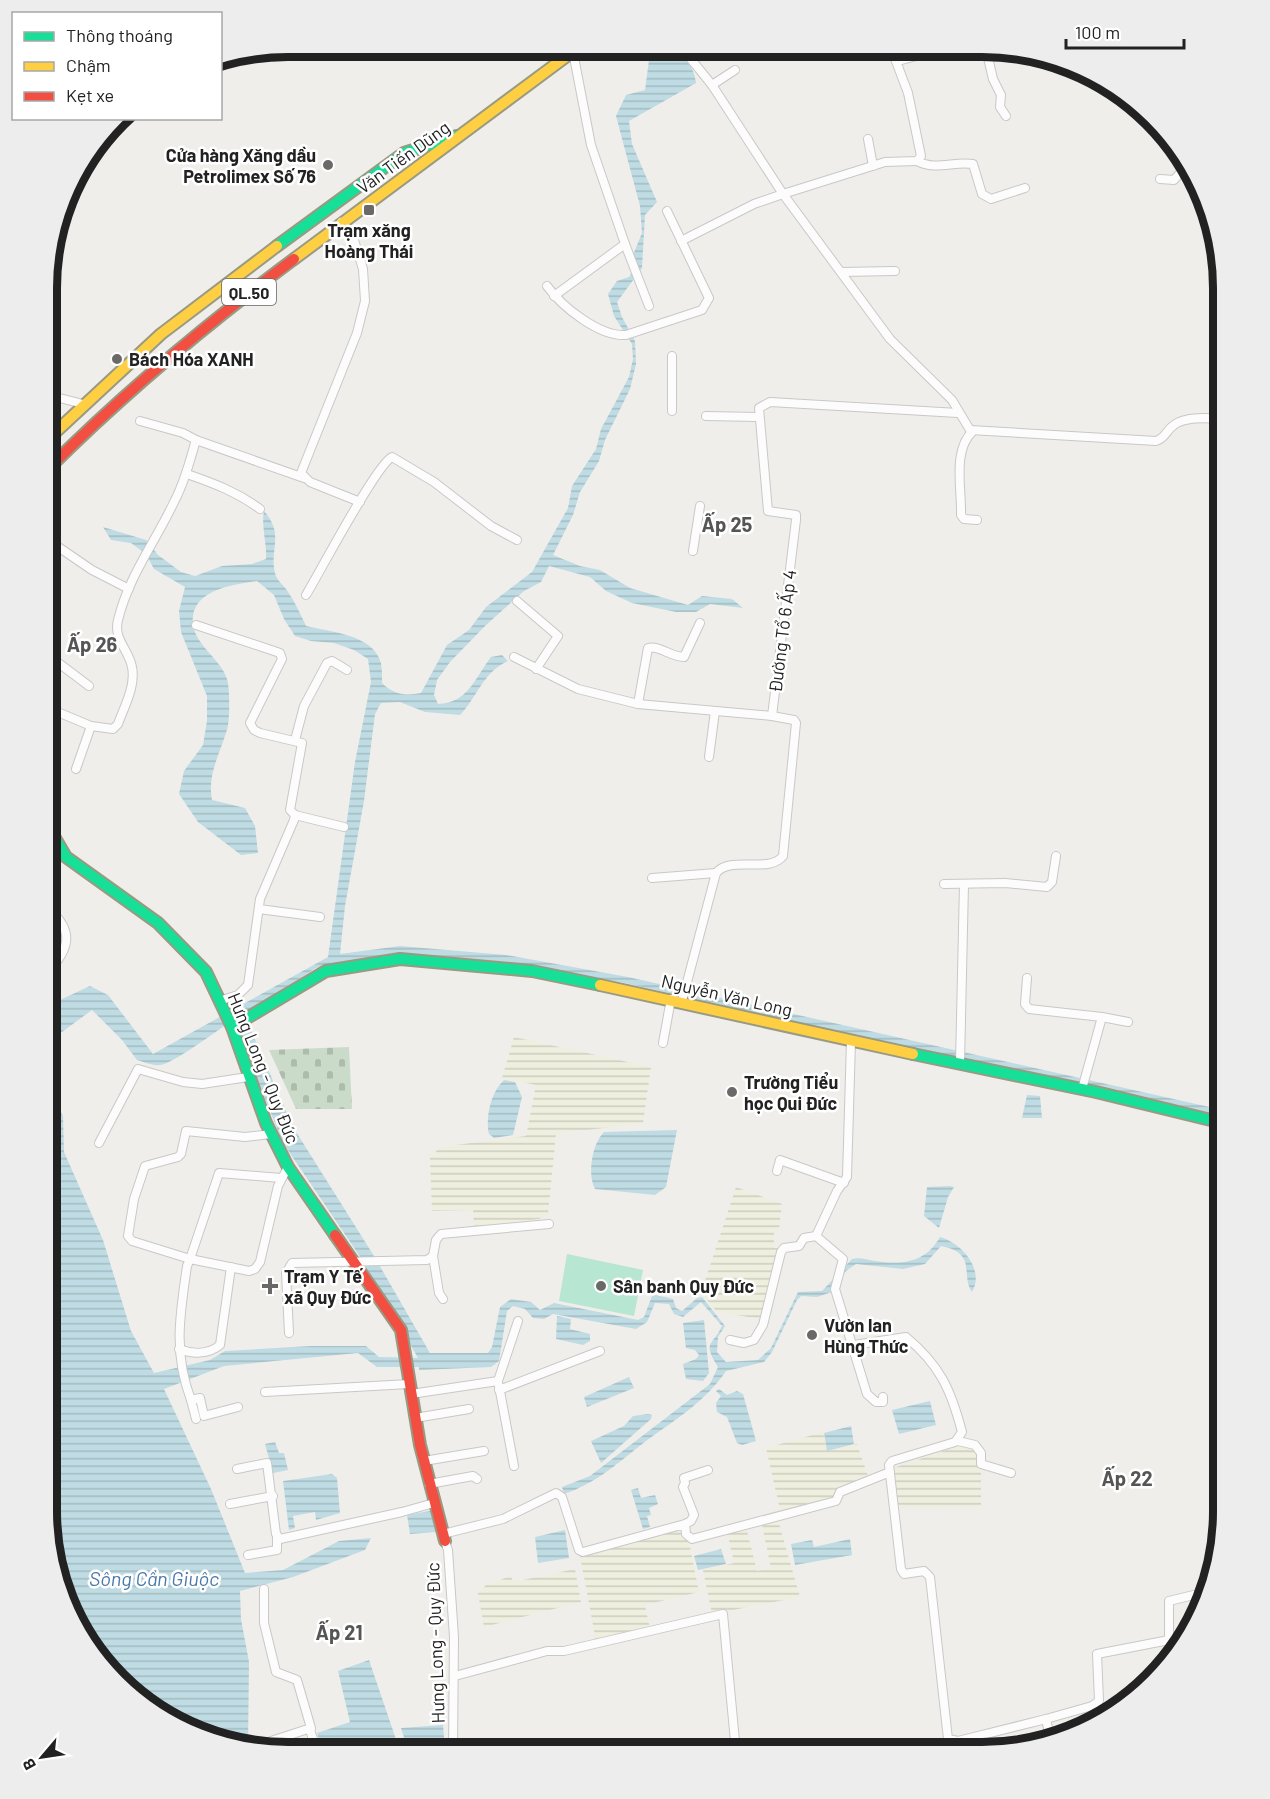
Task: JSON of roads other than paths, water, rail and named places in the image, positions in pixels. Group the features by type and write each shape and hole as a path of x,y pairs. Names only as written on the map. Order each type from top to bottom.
{"main road":[{"name":"QL.50","path":"465,134 567,57"},
{"name":"Văn Tiến Dũng","path":"57,460 101,416 161,364 341,222 465,134"},
{"name":"Văn Tiến Dũng","path":"57,430 160,334 404,153 465,134"},
{"name":"Hưng Long - Quy Đức","path":"57,844 71,861 158,923 189,952 206,972 231,1026 248,1077 288,1167 400,1330 424,1461 444,1538"},
{"name":"Nguyễn Văn Long","path":"231,1026 326,971 400,959 532,971 677,1000 850,1041 1082,1089 1213,1121"}],"street":[{"path":"577,57 591,146 649,306"},
{"path":"689,57 712,85 783,194 890,339 952,400 958,413 973,431 1156,441 1167,435 1176,423 1185,420 1213,419"},
{"path":"896,57 908,93 921,156 917,161"},
{"path":"898,61 913,57"},
{"path":"988,57 993,79 1001,95 1000,107 1006,117"},
{"path":"712,85 735,70"},
{"path":"868,139 873,166"},
{"path":"681,241 754,204 873,166 917,161 934,166 964,163 973,165 982,194 991,199 1025,188"},
{"path":"1160,179 1174,180 1181,172"},
{"path":"548,286 554,296 567,308 614,336 626,335 702,310 709,298 667,211"},
{"path":"304,478 301,473 357,333 365,301 363,269 353,237 341,222"},
{"path":"554,296 625,244"},
{"path":"842,272 895,271"},
{"path":"672,356 672,411"},
{"path":"57,397 83,404"},
{"path":"706,416 758,417 759,408 770,402 958,413"},
{"name":"Đường Tổ 6 Ấp 4","path":"716,873 725,867 773,862 783,856 797,726 794,720 772,716 796,514 768,512 767,480 758,417"},
{"path":"140,421 183,433 196,440 304,478 360,502"},
{"path":"973,431 967,437 962,452 961,515 964,519 977,520"},
{"path":"57,712 91,726 113,729 118,724 132,685 132,665 118,636 117,622 142,559 175,501 187,474 196,440"},
{"path":"306,595 360,502 387,461 394,458 434,482 491,526 517,540"},
{"path":"187,474 218,484 243,496 260,509"},
{"path":"693,550 700,507"},
{"path":"57,546 92,570 129,589"},
{"path":"517,601 557,634 555,641 536,669"},
{"path":"638,704 648,648 655,647 672,656 684,657 700,623"},
{"path":"196,625 280,653 282,659 250,723 254,730 260,733 302,743 290,810 295,815 344,827"},
{"path":"514,657 578,689 638,704 772,716"},
{"path":"296,740 304,706 327,663 332,661 347,670"},
{"path":"57,662 88,686"},
{"path":"709,757 715,711"},
{"path":"76,769 91,726"},
{"path":"219,1001 238,995 248,985 260,899 292,827 295,815"},
{"path":"944,884 1005,883 1047,887 1052,882 1056,856"},
{"path":"652,878 716,873 663,1043"},
{"path":"960,1063 964,884"},
{"path":"259,909 320,917"},
{"path":"57,917 63,923 67,938 66,947 57,959"},
{"path":"1027,978 1025,1004 1028,1008 1128,1022"},
{"path":"1082,1089 1102,1017"},
{"path":"816,1236 837,1191 847,1177 850,1041"},
{"path":"99,1143 138,1069 202,1084 248,1077"},
{"path":"272,1134 226,1136 189,1130 184,1134 181,1154 178,1157 145,1167 134,1199 128,1237 132,1241 190,1259 249,1271 255,1269 260,1262 281,1178 288,1167"},
{"path":"777,1171 780,1160 844,1183"},
{"path":"196,1419 179,1349 179,1316 190,1259 219,1173 281,1178"},
{"path":"443,1299 439,1293 433,1256 436,1240 441,1234 549,1224"},
{"path":"816,1236 842,1257 843,1266 835,1289 854,1345 867,1394 876,1402 884,1402 884,1397"},
{"path":"730,1340 744,1343 754,1340 763,1325 781,1252 784,1248 799,1246 804,1239 816,1236"},
{"path":"289,1333 288,1267 292,1263 427,1260 433,1256"},
{"path":"179,1349 196,1353 212,1350 219,1345 231,1267"},
{"path":"514,1466 499,1386 518,1321"},
{"path":"854,1345 906,1336 925,1352 939,1370 953,1400 962,1432 958,1441"},
{"path":"265,1392 499,1386 600,1351"},
{"path":"191,1400 200,1398 204,1416 238,1407"},
{"path":"415,1418 469,1409"},
{"path":"1011,1473 981,1464 981,1453 975,1445 958,1441 892,1461 889,1465 901,1569 904,1574 924,1571 930,1577 948,1739 958,1741 1097,1704 1100,1697 1097,1654 1169,1640 1169,1601 1197,1593"},
{"path":"424,1461 484,1451"},
{"path":"237,1469 267,1463 273,1496 277,1550 248,1555"},
{"path":"444,1538 503,1519 556,1493 562,1497 579,1550 583,1552 691,1521 694,1515 683,1487 684,1478 708,1470"},
{"path":"685,1524 686,1534 692,1539 837,1501 840,1492 890,1472"},
{"path":"429,1484 473,1476 477,1479"},
{"path":"230,1504 273,1496"},
{"path":"277,1538 298,1537 434,1503"},
{"name":"Hưng Long - Quy Đức","path":"444,1538 448,1550 455,1676 453,1742"},
{"path":"264,1589 264,1623 276,1672 297,1680 315,1742"},
{"path":"455,1676 547,1651 564,1651 723,1614 735,1742"},
{"path":"1046,1719 1049,1732"},
{"path":"271,1742 310,1730"}],"water":[{"name":"Sông Cần Giuộc","path":"652,57 684,57 693,70 696,83 629,121 632,144 657,202 645,215 642,268 617,302 635,341 636,364 630,389 605,440 599,461 580,492 573,515 553,555 580,566 600,570 630,588 688,605 702,596 732,599 743,608 710,604 696,612 676,612 632,603 606,591 590,577 549,566 541,582 524,591 486,625 450,662 437,680 434,695 438,704 448,703 470,688 491,657 502,655 508,661 492,671 460,715 425,712 400,702 381,703 375,714 364,801 345,906 340,954 400,946 506,955 628,977 1213,1108 1213,1116 625,983 506,962 400,954 339,963 316,968 244,1014 293,1127 374,1256 430,1353 488,1353 492,1347 500,1307 511,1299 531,1302 540,1310 554,1303 638,1320 644,1317 652,1296 656,1295 673,1299 676,1308 682,1311 697,1298 702,1297 725,1326 718,1337 717,1352 726,1362 758,1360 771,1348 798,1292 822,1291 852,1259 861,1258 895,1263 912,1260 927,1252 940,1237 963,1251 969,1258 976,1275 972,1292 964,1259 952,1249 941,1246 925,1264 903,1269 856,1264 846,1271 832,1292 817,1297 801,1296 797,1300 772,1352 764,1362 726,1371 709,1392 679,1417 597,1478 564,1494 562,1487 590,1476 710,1384 718,1367 710,1353 710,1345 722,1326 701,1302 683,1317 674,1314 669,1304 655,1303 647,1322 636,1329 553,1314 544,1319 533,1318 525,1309 513,1306 507,1311 499,1361 491,1367 419,1370 419,1367 377,1367 358,1353 224,1366 164,1389 211,1489 245,1573 283,1570 339,1541 371,1538 365,1550 293,1577 240,1591 241,1619 249,1662 248,1739 243,1738 214,1730 186,1718 160,1703 136,1685 114,1663 96,1639 69,1585 57,1526 57,1104 63,1116 64,1152 103,1240 131,1331 154,1373 210,1360 225,1351 311,1346 366,1346 379,1357 418,1358 361,1258 283,1143 233,1020 175,1059 157,1065 137,1060 122,1040 92,1010 57,1036 57,1001 90,986 108,995 153,1054 328,957 355,762 371,682 368,659 354,650 334,643 311,641 295,636 284,619 274,595 257,581 218,589 201,600 193,616 193,625 200,642 224,671 229,690 228,726 211,782 212,800 245,808 255,826 258,853 241,855 198,822 179,794 184,771 203,745 207,721 207,696 181,632 179,611 185,587 154,569 146,554 131,543 111,540 103,527 146,540 158,555 181,572 195,576 222,566 252,564 266,559 264,511 274,527 276,575 292,598 306,626 360,640 376,653 381,663 382,683 386,687 400,694 421,693 447,645 469,630 486,607 532,572 568,508 572,486 596,449 601,429 629,377 633,359 632,344 614,316 608,294 617,281 629,277 636,266 633,255 642,233 640,206 616,116 626,95 645,90 649,60"},
{"path":"504,1080 515,1082 522,1097 513,1135 494,1138 489,1134 489,1113 492,1098"},
{"path":"1027,1095 1040,1096 1042,1118 1022,1118"},
{"path":"677,1130 666,1187 655,1195 595,1189 591,1175 592,1159 596,1144 604,1132"},
{"path":"927,1187 954,1187 948,1197 939,1228 924,1216"},
{"path":"557,1316 571,1319 570,1329 590,1334 590,1341 583,1345 556,1339"},
{"path":"704,1320 709,1373 703,1381 686,1379 683,1364 696,1359 699,1355 695,1350 686,1348 683,1323"},
{"path":"629,1377 634,1388 587,1407 584,1397"},
{"path":"719,1389 727,1395 737,1391 743,1394 756,1441 742,1445 737,1443 727,1417 717,1412 716,1403 721,1396 716,1391"},
{"path":"930,1401 936,1425 899,1434 892,1410"},
{"path":"652,1415 651,1419 601,1463 591,1441 624,1426 633,1416"},
{"path":"851,1426 854,1444 827,1451 824,1433"},
{"path":"275,1442 279,1453 284,1453 288,1470 273,1473 265,1444"},
{"path":"332,1474 337,1478 340,1513 316,1520 315,1512 293,1516 295,1528 289,1530 283,1481"},
{"path":"638,1488 641,1498 655,1495 658,1504 649,1508 651,1515 647,1516 650,1527 643,1529 631,1490"},
{"path":"430,1511 436,1532 410,1534 407,1515"},
{"path":"565,1530 569,1558 538,1563 535,1537"},
{"path":"850,1539 852,1555 795,1565 791,1544 812,1540 814,1547"},
{"path":"721,1549 726,1564 698,1570 694,1556"},
{"path":"369,1660 397,1742 320,1742 317,1733 350,1722 338,1671"},
{"path":"443,1725 444,1742 405,1742 401,1728"}],"place":[{"name":"Cửa hàng Xăng dầu Petrolimex Số 76","path":"328,165"},
{"name":"Trạm xăng Hoàng Thái","path":"369,210"},
{"name":"Bách Hóa XANH","path":"117,359"},
{"name":"Trường Tiểu học Qui Đức","path":"732,1092"},
{"name":"Trạm Y Tế xã Quy Đức","path":"270,1286"},
{"name":"Sân banh Quy Đức","path":"601,1286"},
{"name":"Vườn lan Hùng Thức","path":"812,1335"}],"district":[{"name":"Ấp 25","path":"727,524"},
{"name":"Ấp 26","path":"92,644"},
{"name":"Ấp 22","path":"1127,1478"},
{"name":"Ấp 21","path":"339,1632"}]}
